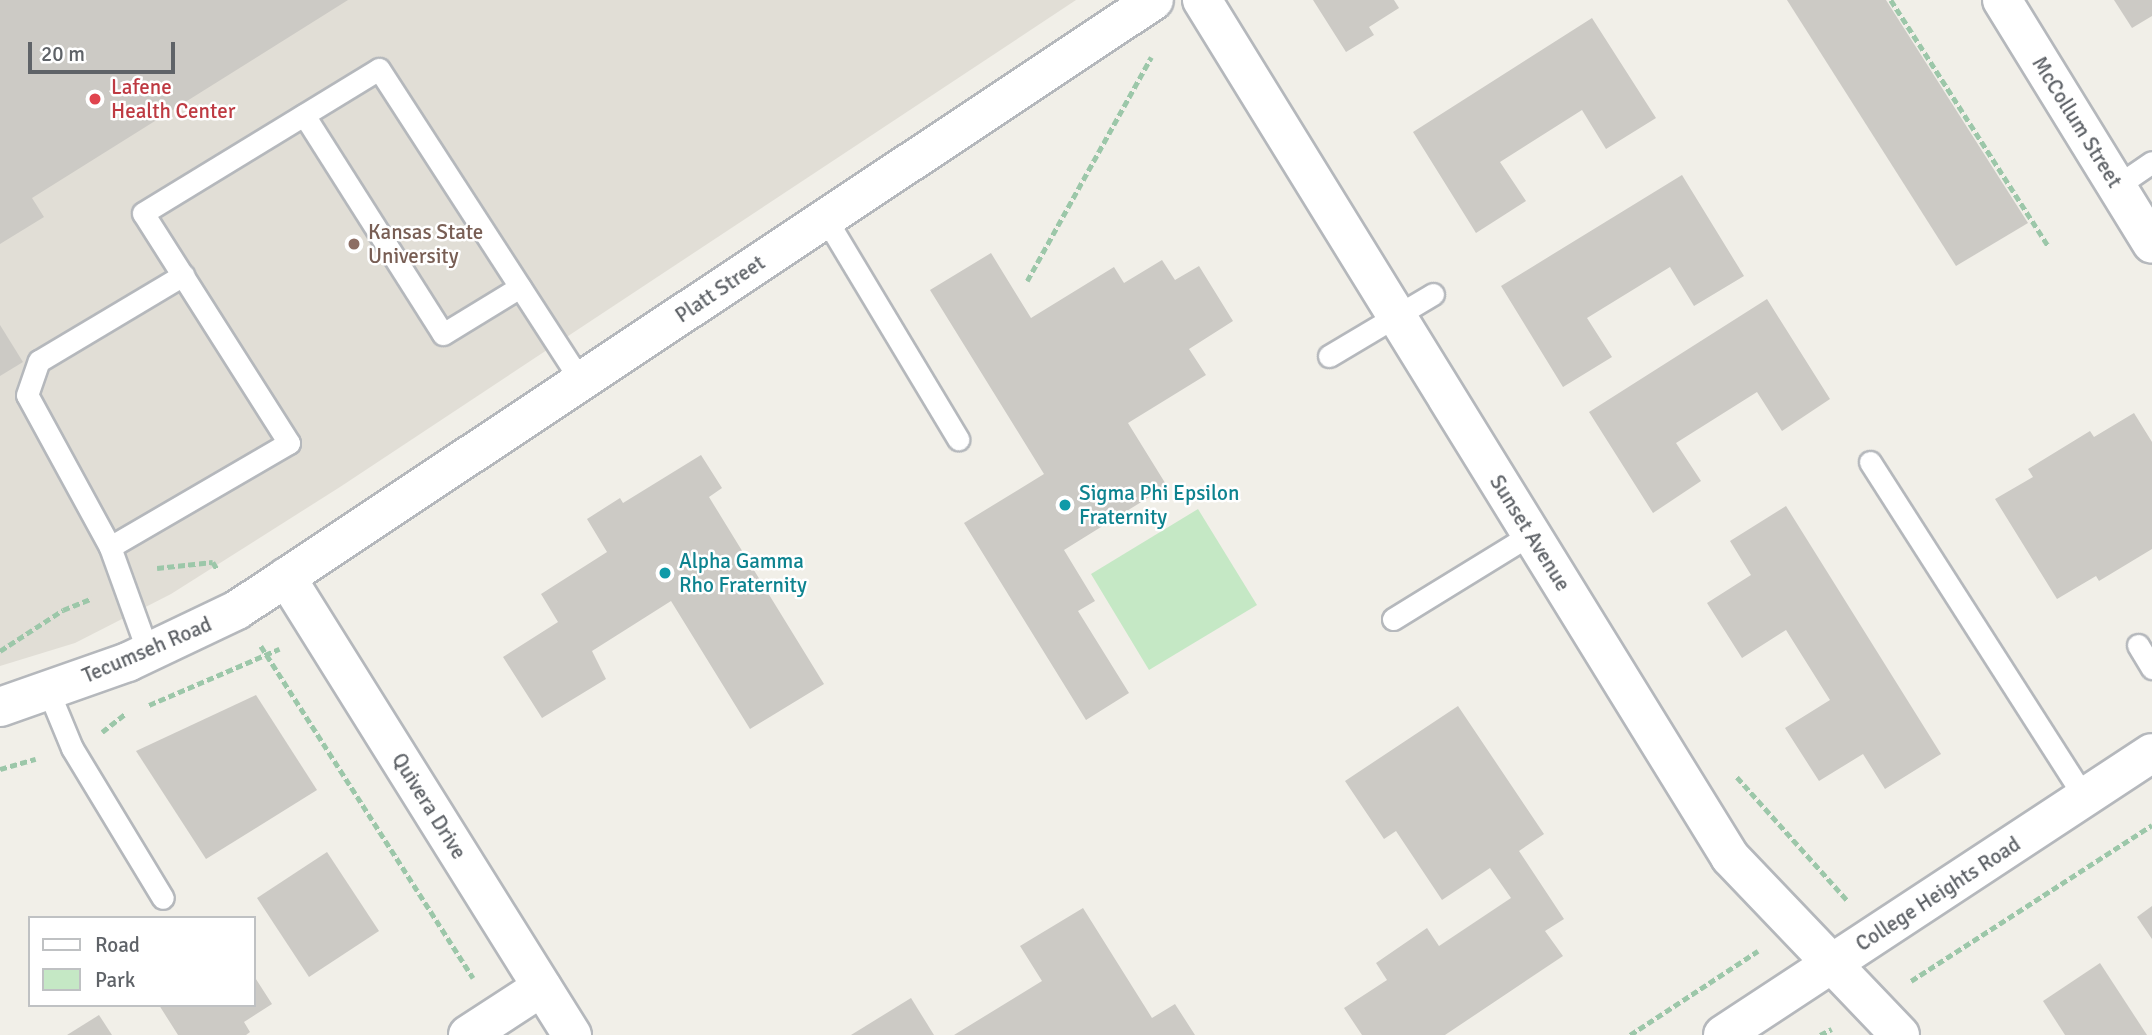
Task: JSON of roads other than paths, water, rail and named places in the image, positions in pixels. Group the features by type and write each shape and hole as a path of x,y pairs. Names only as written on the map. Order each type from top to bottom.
{"street":[{"name":"Platt Street","path":"286,577 1154,0"},
{"name":"Sunset Avenue","path":"1202,0 1730,857 1900,1035"},
{"name":"McCollum Street","path":"2002,0 2152,244"},
{"name":"Tecumseh Road","path":"0,707 148,652 237,610 286,577"},
{"name":"Quivera Drive","path":"286,577 572,1035"},
{"name":"College Heights Road","path":"1723,1035 2152,753"},
{"path":"482,1025 542,987"}],"lane":[{"path":"110,547 289,443 143,213 379,69 581,381"},
{"path":"304,115 443,334 520,287"},
{"path":"2117,186 2152,162"},
{"path":"826,219 958,439"},
{"path":"148,652 110,547 27,395 39,361 183,275"},
{"path":"1329,356 1433,294"},
{"path":"1870,462 2084,797"},
{"path":"1393,619 1531,534"},
{"path":"2138,645 2152,668"},
{"path":"48,690 72,748 163,898"}],"place":[{"name":"Lafene Health Center","path":"95,99"},
{"name":"Kansas State University","path":"354,244"},
{"name":"Sigma Phi Epsilon Fraternity","path":"1065,505"},
{"name":"Alpha Gamma Rho Fraternity","path":"665,573"}]}
